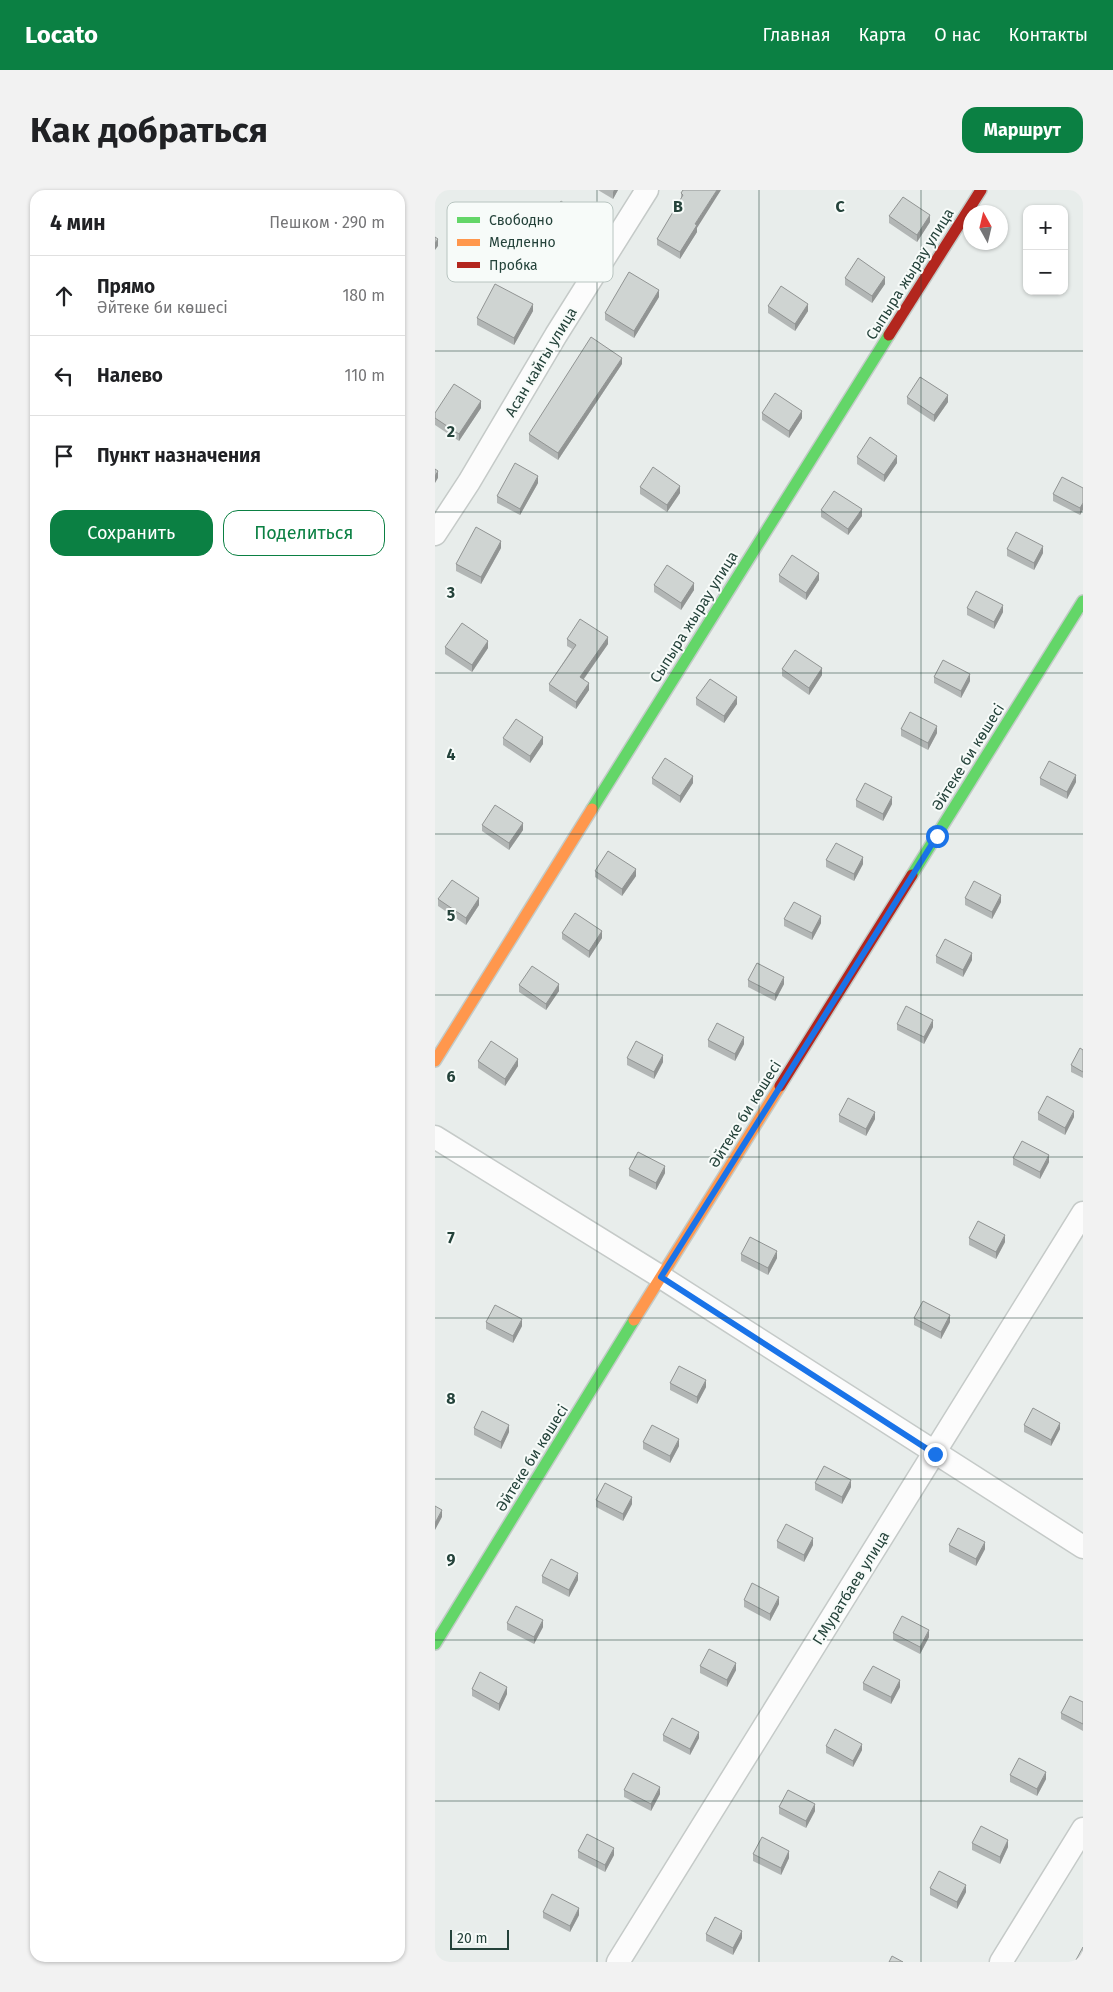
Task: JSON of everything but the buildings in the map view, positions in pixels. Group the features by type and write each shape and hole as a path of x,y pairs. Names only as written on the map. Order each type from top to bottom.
{"street":[{"name":"Асан кайгы улица","path":"613,244 647,190"},
{"name":"Сыпыра жырау улица","path":"435,1061 779,508 981,190"},
{"name":"Асан кайгы улица","path":"435,534 469,482 589,282"},
{"name":"Әйтеке би көшесі","path":"435,1644 661,1277 1083,601"},
{"path":"435,1137 661,1277 1083,1547"},
{"name":"Г.Муратбаев улица","path":"618,1962 1083,1213"},
{"path":"1001,1962 1083,1829"}],"traffic: fast":[{"path":"592,809 889,335"},
{"path":"912,875 1083,601"},
{"path":"435,1644 634,1320"}],"traffic: slow":[{"path":"435,1061 592,809"},
{"path":"634,1320 780,1086"}],"traffic: jam":[{"path":"889,335 981,190"},
{"path":"780,1086 912,875"}],"route":[{"path":"935,1454 661,1277 937,836"}]}
